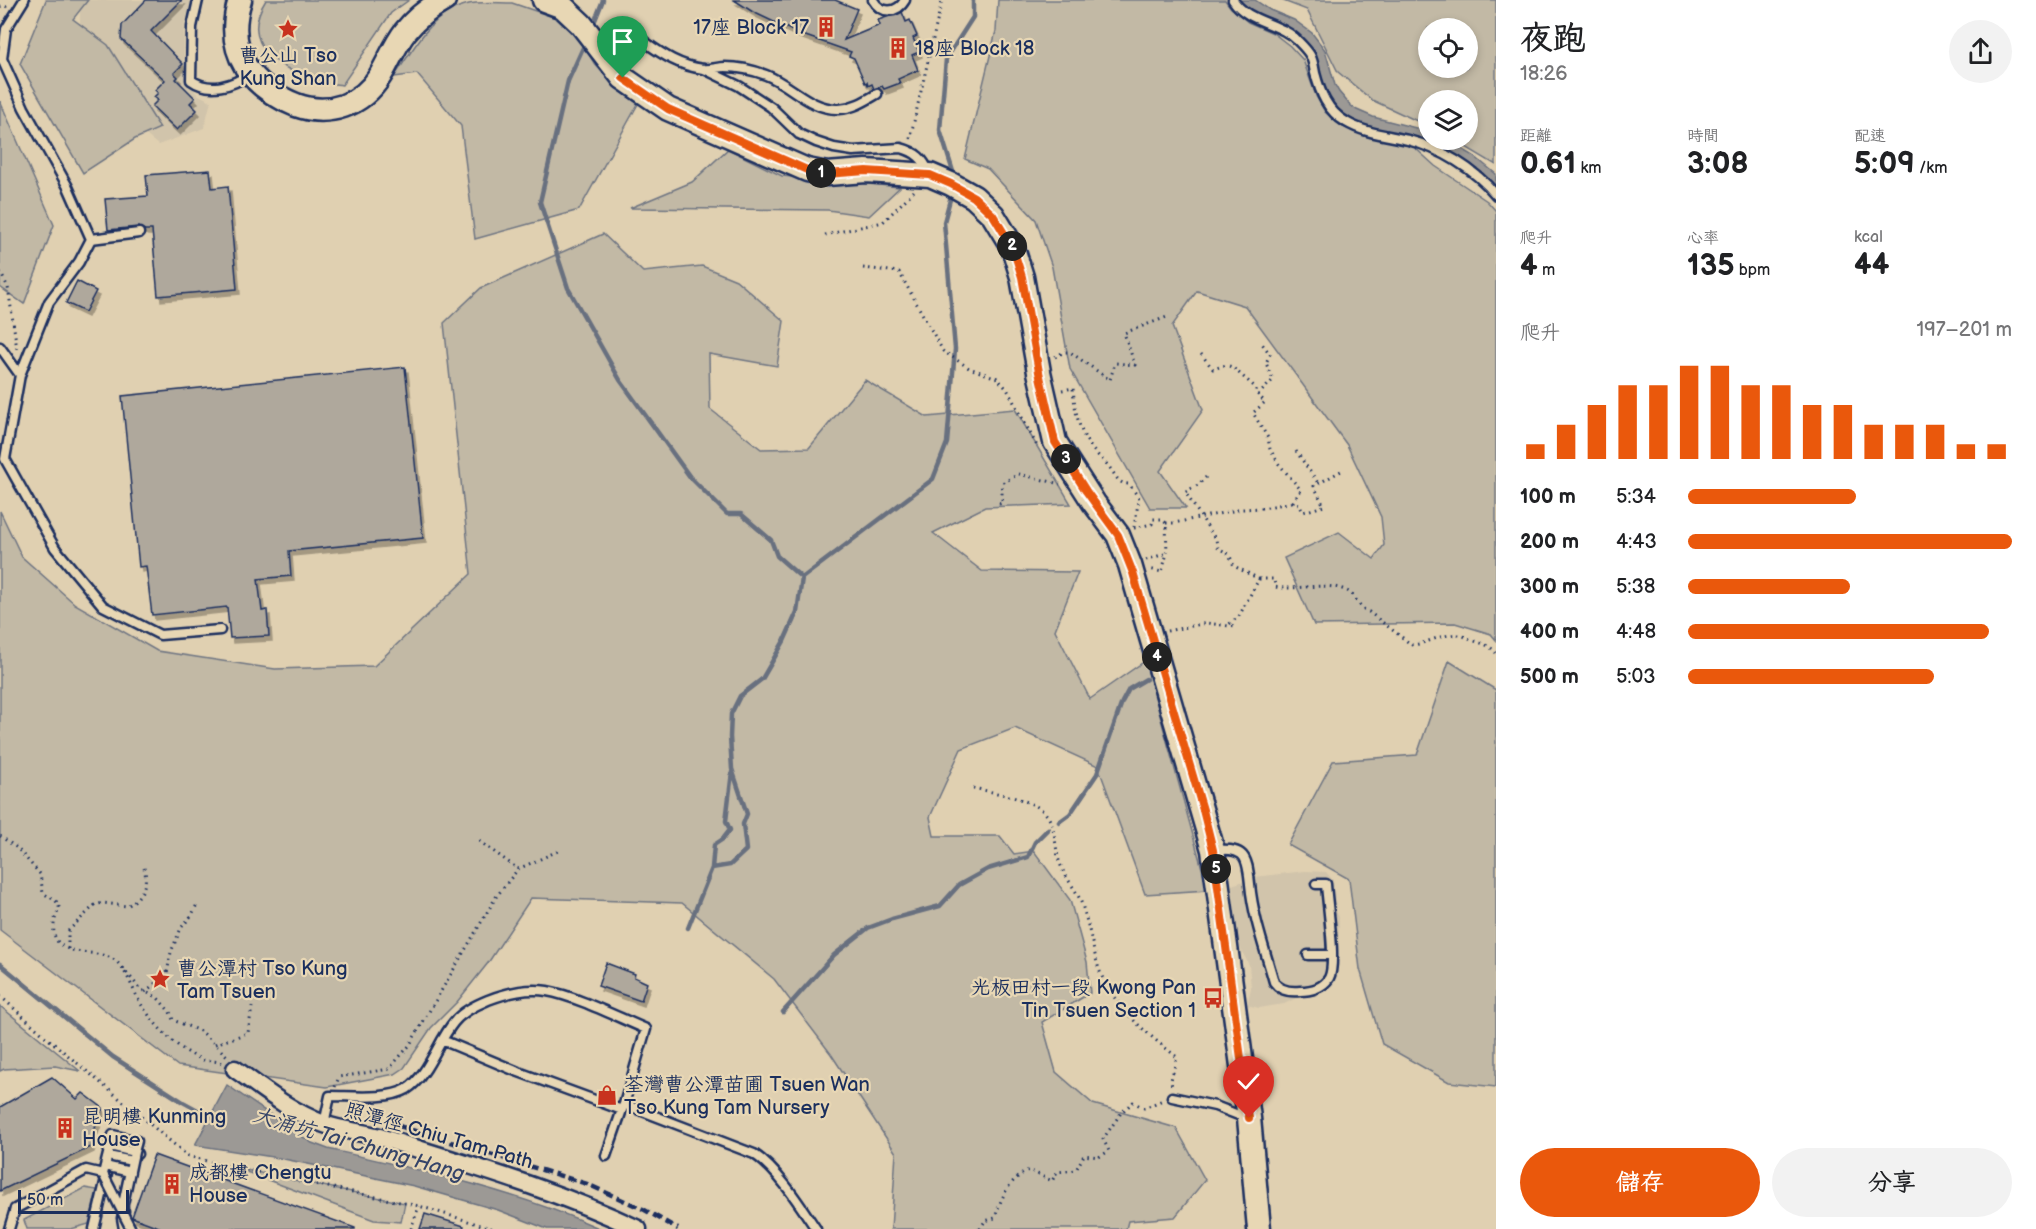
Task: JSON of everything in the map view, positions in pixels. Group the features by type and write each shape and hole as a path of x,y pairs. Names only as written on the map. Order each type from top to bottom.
{"main road":[{"path":"240,0 235,23 236,42 243,63 250,73 269,91 301,106 322,110 342,107 360,98 379,78 405,32 421,15 444,0"},
{"path":"557,2 581,24 623,78 668,109 807,170 827,174 866,171 930,175 974,197 993,215 1013,248 1022,277 1055,442 1086,491 1118,535 1133,573 1213,850 1249,1118 1258,1229"}],"street":[{"name":"照潭徑 Chiu Tam Path","path":"234,1068 282,1103 324,1124 382,1137 530,1183 575,1200 638,1229"}],"lane":[{"path":"24,0 6,29 2,59 24,108 68,187 91,239"},
{"path":"198,0 188,27 191,80 204,86 220,87 235,83 250,73"},
{"path":"873,0 878,7 889,11 900,7 904,0"},
{"path":"1233,0 1252,17 1296,39 1311,56 1320,91 1326,102 1343,121 1370,131 1411,140 1436,151 1460,163 1496,195"},
{"path":"645,42 663,55 683,64 704,69 740,86 771,107 799,134 816,142 853,151 901,148 908,150 925,162 930,175"},
{"path":"704,69 726,67 746,69 766,75 820,106 840,109 860,105 877,94"},
{"path":"91,239 139,233"},
{"path":"91,239 79,262 50,302 20,375 5,459 55,548 103,606 160,635 220,630"},
{"path":"0,347 20,375"},
{"path":"1213,850 1233,850 1244,858 1250,879 1252,903 1276,986 1288,991 1310,990 1323,985 1331,972 1326,884 1316,884"},
{"path":"1308,955 1331,955"},
{"path":"324,1124 330,1096 394,1095 408,1089 419,1079 455,1021 465,1012 501,995 522,991 547,991 646,1029 606,1156"},
{"path":"442,1040 516,1071 754,1154 769,1167 816,1229"},
{"path":"1172,1097 1215,1106 1249,1118"},
{"path":"122,1209 137,1141 113,1135 104,1170 130,1229"},
{"path":"94,1229 112,1148 118,1144 132,1147 137,1154 122,1218 124,1229"},
{"path":"109,1151 133,1157"},
{"path":"9,1229 15,1209 86,1170 130,1172"}],"path":[{"path":"908,150 942,0"},
{"path":"825,235 883,222 930,175"},
{"path":"863,268 899,272 943,351 969,368 997,378 1007,389 1036,446 1041,447 1055,442"},
{"path":"0,272 8,287 20,375"},
{"path":"1042,382 1055,370 1054,357 1070,352 1110,380 1115,363 1136,365 1124,333 1167,317"},
{"path":"1258,396 1273,380 1266,363 1270,354 1260,341"},
{"path":"1200,354 1213,369 1226,365 1232,367 1256,388 1256,393 1265,402 1253,413 1268,438 1270,449 1278,463 1300,490 1293,502"},
{"path":"1042,382 1073,388 1075,412 1080,430 1092,448 1113,471 1115,478 1129,484 1139,498 1134,528"},
{"path":"1296,451 1318,483"},
{"path":"1152,524 1153,519 1161,519 1166,523 1293,502 1299,504 1303,512 1324,506 1314,486 1341,471"},
{"path":"999,504 1002,502 1002,483 1019,474 1086,491"},
{"path":"1206,477 1198,485 1185,492 1216,540 1218,548 1229,554 1234,566 1259,579 1274,579 1275,587 1286,589 1321,585 1346,590 1353,595 1364,610 1412,645 1421,645 1450,635 1461,635 1480,641 1496,653"},
{"path":"1162,572 1167,553 1166,523"},
{"path":"1227,626 1239,616 1259,579"},
{"path":"1151,636 1207,623 1236,627"},
{"path":"973,788 1032,805 1046,814 1051,823 1055,849 1062,868 1081,902 1102,975 1122,1006 1151,1037 1177,1057 1171,1080 1172,1097 1144,1108 1133,1102 1121,1113 1103,1139 1109,1151 1099,1157 1084,1155 1076,1170 1057,1172 1052,1181 1029,1170 1017,1176 1000,1203 994,1218 985,1221 980,1229"},
{"path":"0,836 17,848 40,874 43,893 56,901 59,907 53,927 61,945 78,953 107,955 116,960 143,1007 177,1047 203,1061 216,1060 234,1068"},
{"path":"479,841 518,869"},
{"path":"330,1096 339,1077 389,1070 409,1047 496,897 518,869 558,851"},
{"path":"68,949 68,931 95,905 103,903 127,906 138,897 145,882 144,868"},
{"path":"145,992 167,973 171,952 181,928 192,915 198,902"},
{"path":"121,967 145,992 157,997 170,1012 173,1020 202,1032 228,1056 234,1068"},
{"path":"0,996 188,1156 419,1206 494,1229"},
{"path":"215,1044 248,1033 252,1007"},
{"path":"411,1229 419,1206"}],"shaded area":[{"path":"46,0 88,0 73,19 108,45 160,128 135,139 83,173 20,64"},
{"path":"86,0 192,0 184,27 184,66 187,81 197,94 211,101 204,128 158,145 80,80 80,6"},
{"path":"266,0 409,0 391,13 342,85 307,79 272,58 260,42 257,33 260,12"},
{"path":"998,0 1225,0 1248,22 1273,33 1303,60 1316,96 1325,112 1341,126 1362,134 1414,147 1435,166 1487,201 1496,211 1496,640 1491,634 1455,623 1314,625 1284,558 1339,532 1374,559 1384,545 1381,517 1347,445 1245,306 1197,291 1172,326 1203,410 1160,471 1186,508 1150,508 1070,369 1052,267 1036,220 988,169 965,159 996,31"},
{"path":"1240,0 1255,0 1270,10 1294,20 1312,33 1325,50 1335,85 1350,105 1373,117 1418,128 1418,138 1370,127 1349,118 1339,110 1328,94 1315,58 1304,42 1289,30 1247,7"},
{"path":"1281,0 1496,0 1496,165 1471,150 1478,150 1478,90 1418,90 1418,121 1372,100 1338,72 1307,10"},
{"path":"512,3 556,18 583,44 594,63 615,87 638,104 579,210 475,239 461,126 417,74 394,77 424,34 442,16 453,9 471,4"},
{"path":"0,101 54,225 24,304 0,287"},
{"path":"728,149 782,176 900,187 869,216 828,210 630,208 692,182"},
{"path":"1438,150 1464,150 1474,156 1496,174 1496,191"},
{"path":"603,234 643,272 702,266 736,280 784,321 777,366 709,354 710,409 761,449 809,448 865,380 927,417 1015,409 1071,504 985,507 933,533 982,571 1078,572 1055,630 1090,699 1145,661 1208,890 1145,894 1098,766 1015,728 961,749 930,817 934,836 1000,836 1014,854 1034,851 1070,900 1087,962 1090,993 1042,1022 1056,1072 1093,1104 1176,1128 1205,1180 1175,1217 1128,1221 1126,1229 891,1229 896,1153 831,1054 774,979 682,903 531,898 488,963 457,1002 431,1028 404,1068 395,1074 327,1087 178,1066 0,930 0,511 22,557 75,604 157,651 275,669 374,666 471,574 444,323 481,288"},
{"path":"1449,661 1496,690 1496,1087 1449,1082 1382,1044 1360,969 1349,879 1288,845 1333,761 1417,755"},
{"path":"1305,871 1326,872 1333,880 1336,911 1339,917 1338,965 1334,978 1324,989 1284,1004 1259,1008 1247,1005 1251,988 1249,965 1238,944 1232,885 1255,877"},
{"path":"0,1006 80,1071 55,1066 0,1071"},
{"path":"227,1085 312,1143 500,1192 601,1229 547,1229 498,1210 414,1186 279,1158 195,1145"},
{"path":"236,1168 405,1203 401,1222 374,1220"},
{"path":"85,1188 97,1190 89,1224 71,1229 27,1229 24,1220"}],"building":[{"path":"146,0 182,0 151,31 183,64 174,73 178,77 176,79 195,98 190,103 197,110 177,130 152,106 158,100 154,97 158,93 155,90 165,80 121,39 122,25"},
{"path":"734,0 835,0 857,9 844,40 880,25 878,20 902,12 906,22 910,20 917,36 913,38 919,52 912,55 918,70 898,79 900,83 884,89 882,86 874,89 872,84 868,86 867,82 865,83 854,58 849,56 851,52 797,33 753,12"},
{"path":"210,170 212,188 228,186 237,289 158,296 152,230 138,227 108,230 105,199 148,196 146,175"},
{"path":"77,281 96,291 85,312 66,303"},
{"path":"405,367 423,538 289,551 291,576 258,579 262,611 267,610 269,636 230,638 227,607 152,615 146,566 139,567 122,396"},
{"path":"606,963 635,974 634,977 647,983 641,1001 598,986"},
{"path":"52,1077 77,1099 83,1093 103,1108 94,1131 91,1147 0,1191 0,1107"},
{"path":"154,1155 355,1229 164,1229 132,1217"},
{"path":"425,1214 464,1226 463,1229 420,1229"}],"waterway":[{"path":"592,28 603,0"},
{"path":"955,178 940,130 946,59 973,17 973,0"},
{"path":"586,41 568,81 540,202 568,288 620,380 690,477 727,514 741,514 771,540 777,556 802,578"},
{"path":"688,928 712,868 730,865 746,850 743,824 747,814 732,769 731,714 740,696 762,679 784,641 797,612 802,578 933,479 947,443 955,349 944,222 952,192"},
{"path":"1059,822 1070,814 1097,774 1122,702 1129,689 1146,679"},
{"path":"712,868 714,845 730,830 726,821 732,772"},
{"path":"783,1012 834,955 868,928 940,906 959,885 988,869 1028,857 1035,842 1048,829"},
{"name":"大涌坑 Tai Chung Hang","path":"0,964 113,1057 214,1119"}],"railway":[{"path":"373,1118 587,1184 643,1209 678,1229"}],"place":[{"name":"17座 Block 17","path":"826,27"},
{"name":"曹公山 Tso Kung Shan","path":"288,29"},
{"name":"18座 Block 18","path":"898,48"},
{"name":"曹公潭村 Tso Kung Tam Tsuen","path":"160,979"},
{"name":"光板田村一段 Kwong Pan Tin Tsuen Section 1","path":"1213,998"},
{"name":"荃灣曹公潭苗圃 Tsuen Wan Tso Kung Tam Nursery","path":"607,1095"},
{"name":"昆明樓 Kunming House","path":"65,1128"},
{"name":"成都樓 Chengtu House","path":"172,1184"}],"route":[{"path":"623,78 668,109 807,170 827,174 866,171 930,175 941,179 974,197 993,215 1013,248 1022,277 1039,372 1055,442 1094,503 1118,535 1133,573 1203,810 1213,850 1249,1118"}]}
